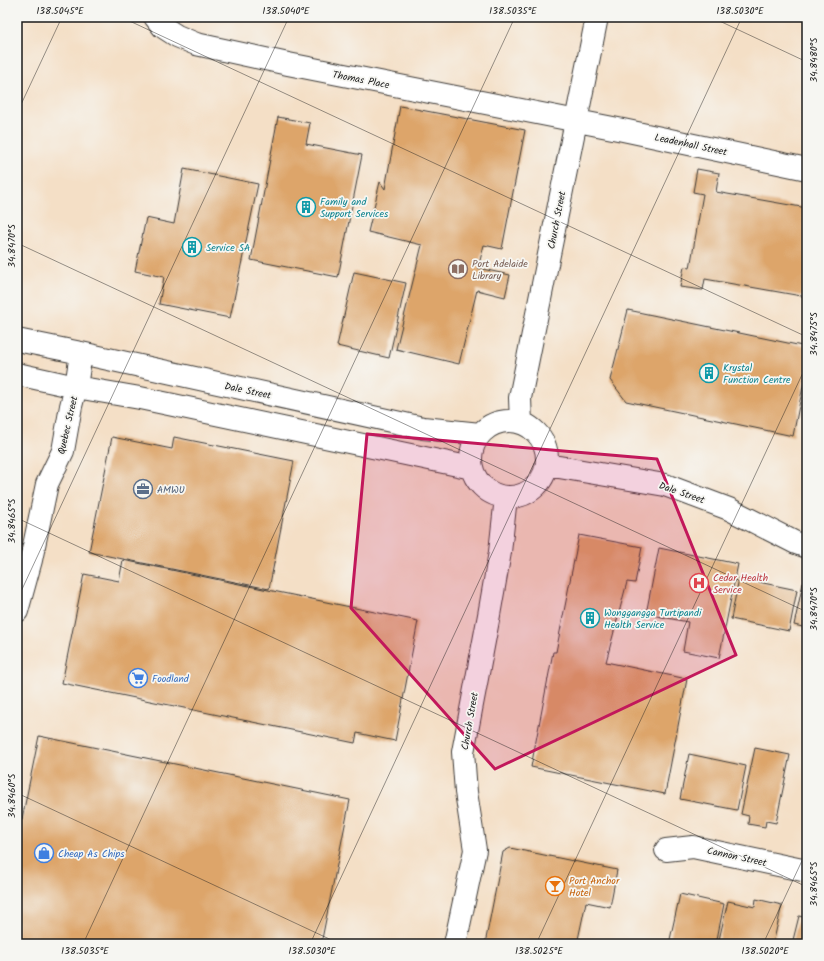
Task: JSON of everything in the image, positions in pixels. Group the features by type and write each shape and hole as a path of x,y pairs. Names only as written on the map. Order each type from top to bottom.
{"street":[{"name":"Thomas Place","path":"155,17 164,27 177,36 196,44 288,64 576,121"},
{"name":"Church Street","path":"521,423 520,398 597,17"},
{"name":"Leadenhall Street","path":"576,121 807,168"},
{"name":"Dale Street","path":"17,340 423,428 480,434"},
{"name":"Quebec Street","path":"17,611 31,560 47,484 63,451 71,406 76,388 81,353"},
{"path":"17,374 76,388 140,398 472,468"},
{"path":"510,421 521,423 531,428 539,435 545,445 548,456 547,467 537,486 528,493 517,497 494,495 484,488 477,479 472,468 471,456 474,444 480,434 488,427 499,422 510,421"},
{"name":"Dale Street","path":"547,467 559,467 665,485 729,509 796,543 807,547"},
{"name":"Church Street","path":"455,944 475,850 466,792 463,752 500,552 506,497"},
{"name":"Cannon Street","path":"666,850 693,847 807,872"}],"highlighted area":[{"path":"367,434 657,459 736,655 495,769 351,608"}],"building":[{"path":"400,106 525,130 502,249 484,245 478,268 510,275 505,297 477,290 459,364 396,349 422,245 368,232 380,182 385,189"},
{"name":"Family and Support Services","path":"278,117 310,123 306,144 362,155 338,277 251,260"},
{"name":"Service SA","path":"184,169 258,184 230,318 159,304 164,277 135,271 146,218 174,224"},
{"path":"697,169 719,173 716,192 807,208 807,297 705,279 703,290 680,287 684,267 690,268 703,194 693,192"},
{"path":"354,272 406,283 389,358 337,346"},
{"name":"Krystal Function Centre","path":"628,310 807,347 807,366 793,436 626,401 610,380"},
{"path":"112,437 172,449 174,437 294,461 269,589 89,552"},
{"path":"579,535 642,547 635,583 627,582 606,662 687,679 665,794 531,767 553,652 556,652"},
{"path":"659,548 738,564 719,658 683,651 688,622 646,614"},
{"path":"123,560 418,621 395,741 357,733 355,743 62,683 84,574 119,581"},
{"path":"739,578 797,590 789,631 731,619"},
{"path":"803,583 807,584 807,628 794,625"},
{"path":"39,736 350,800 321,944 17,944 17,818 22,819"},
{"path":"755,748 790,755 776,823 766,821 765,827 748,824 749,816 741,814"},
{"path":"689,754 746,766 737,810 680,799"},
{"name":"Port Anchor Hotel","path":"510,848 617,870 610,907 586,902 577,944 485,944 503,852"},
{"path":"680,894 724,904 716,944 669,944"},
{"path":"756,899 782,905 773,944 718,944 728,901 755,907"},
{"path":"799,916 807,918 807,944 792,944"}],"place":[{"name":"Family and Support Services","path":"306,207"},
{"name":"Service SA","path":"192,247"},
{"name":"Port Adelaide Library","path":"458,269"},
{"name":"Krystal Function Centre","path":"709,373"},
{"name":"AMWU","path":"143,489"},
{"name":"Cedar Health Service","path":"699,583"},
{"name":"Wonggangga Turtipandi Health Service","path":"590,618"},
{"name":"Foodland","path":"138,678"},
{"name":"Cheap As Chips","path":"44,853"},
{"name":"Port Anchor Hotel","path":"555,886"}]}
